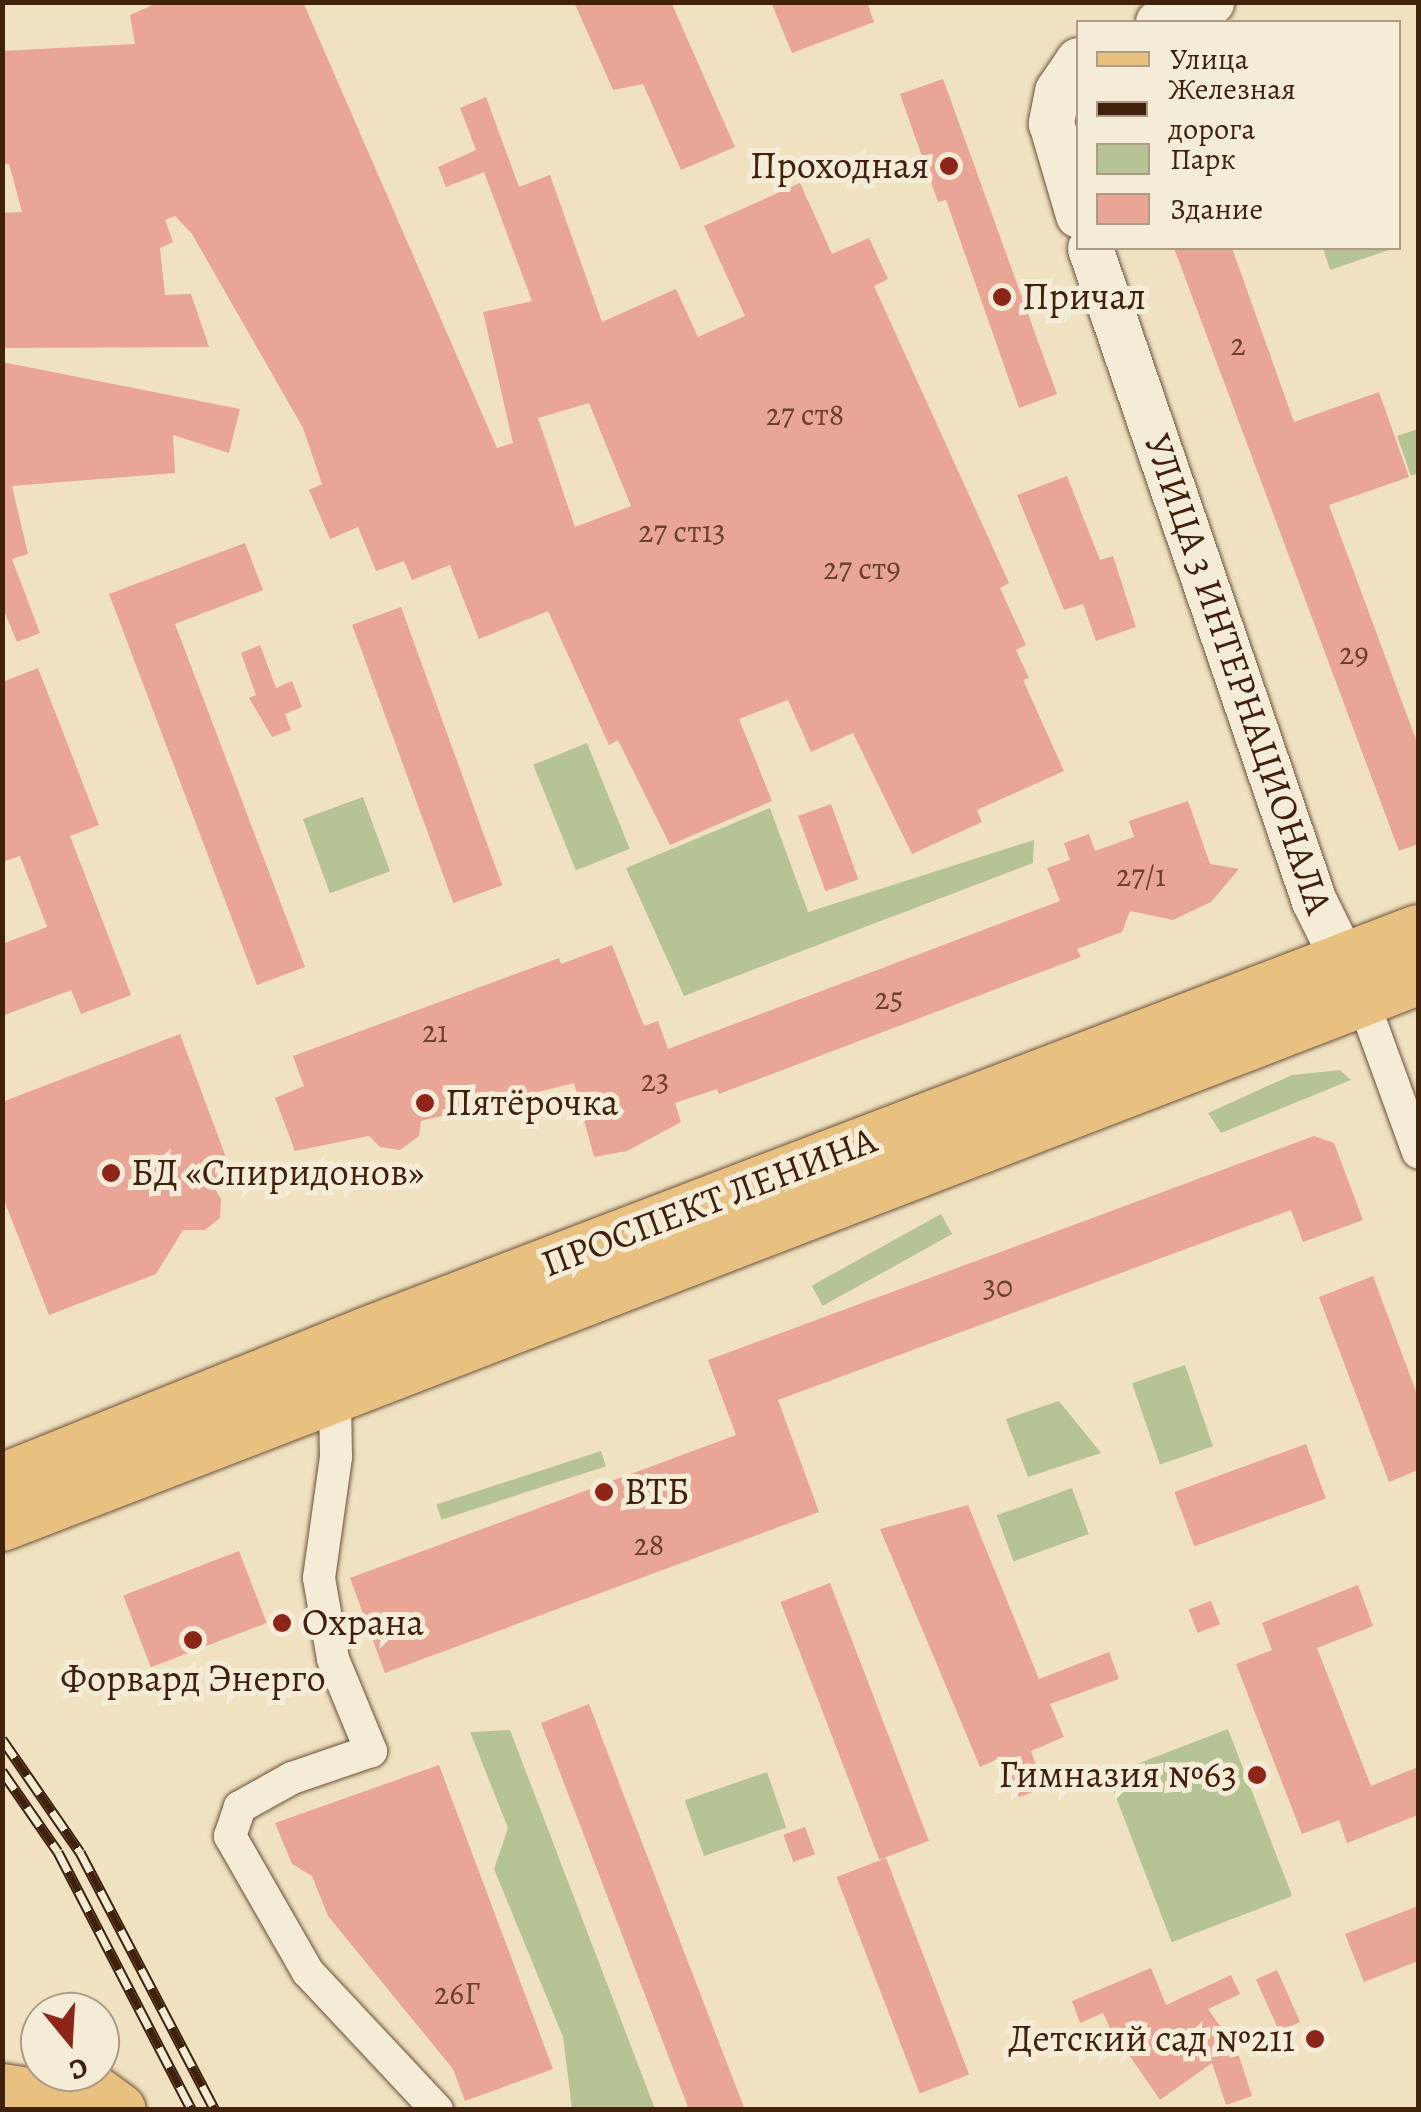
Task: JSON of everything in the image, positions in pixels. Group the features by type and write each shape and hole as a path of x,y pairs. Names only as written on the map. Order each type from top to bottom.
{"main road":[{"name":"ПРОСПЕКТ ЛЕНИНА","path":"2,1525 330,1376 1355,980 1418,931"},
{"name":"ПРОСПЕКТ ЛЕНИНА","path":"1355,980 1418,979"},
{"name":"ПРОСПЕКТ ЛЕНИНА","path":"2,1480 330,1376"},
{"path":"2,2090 48,2097 69,2110"},
{"path":"95,2092 120,2110"}],"street":[{"path":"1163,20 1212,2"},
{"path":"1068,76 1050,123 1076,208"},
{"name":"УЛИЦА 3 ИНТЕРНАЦИОНАЛА","path":"1091,250 1314,900 1355,980 1418,1152"},
{"path":"330,1376 336,1457 319,1578 333,1659 370,1751 292,1778 240,1807 230,1836 308,1972 437,2110"}],"green space":[{"path":"1324,250 1389,250 1330,270"},
{"path":"1418,429 1418,473 1411,476 1397,436"},
{"path":"587,743 630,849 576,870 533,765"},
{"path":"363,797 390,871 330,893 303,819"},
{"path":"770,808 808,912 1034,840 1033,863 684,996 626,868"},
{"path":"1340,1070 1351,1080 1221,1133 1208,1113 1292,1075"},
{"path":"941,1214 952,1234 823,1306 812,1286"},
{"path":"1185,1365 1213,1446 1160,1465 1132,1383"},
{"path":"1059,1401 1101,1453 1028,1477 1006,1419"},
{"path":"601,1451 606,1466 441,1520 436,1504"},
{"path":"1072,1488 1089,1534 1014,1561 997,1515"},
{"path":"1228,1729 1292,1896 1172,1942 1108,1775"},
{"path":"510,1730 655,2109 572,2109 563,2037 494,1869 508,1828 470,1732"},
{"path":"767,1772 786,1828 704,1856 685,1800"}],"building":[{"path":"159,2 303,2 497,448 513,443 483,312 532,301 484,172 446,187 438,167 476,150 460,108 486,97 519,187 550,175 602,322 676,289 698,337 745,316 704,226 800,183 832,254 869,238 888,279 874,286 1009,583 1000,588 1026,645 1016,650 1029,678 1023,680 1064,771 977,810 982,822 912,854 853,733 811,752 788,700 739,719 772,801 670,845 618,740 609,745 548,611 479,639 450,565 412,580 404,561 376,571 358,527 330,539 309,490 322,484 303,428 192,234 175,216 165,220 173,242 160,248 165,295 191,294 209,347 2,348 2,213 22,212 9,164 2,164 2,51 135,44 130,15","holes":["589,403 631,506 575,527 538,418"]},
{"path":"574,2 671,2 735,147 681,170 643,84 613,90"},
{"path":"771,2 867,2 874,22 792,53"},
{"name":"Причал","path":"943,79 1057,394 1019,408 946,200 938,202 900,94"},
{"path":"1175,250 1233,250 1294,422 1379,392 1409,477 1329,505 1418,745 1418,844 1399,851"},
{"path":"2,362 240,409 229,453 173,435 175,473 12,486 28,554 12,559 40,633 17,642 2,606"},
{"path":"1067,476 1100,560 1113,556 1136,627 1096,641 1083,604 1064,610 1017,495"},
{"path":"245,543 263,590 175,624 305,967 257,985 109,594"},
{"path":"401,607 502,885 453,903 352,625"},
{"path":"260,645 276,688 292,681 302,707 285,714 291,730 272,737 249,698 256,695 241,653"},
{"path":"38,668 99,825 70,836 131,995 81,1014 71,990 2,1016 2,944 47,927 20,856 2,862 2,682"},
{"path":"1188,801 1210,864 1239,869 1211,902 1173,920 1130,911 1122,932 1077,949 1081,957 719,1094 717,1089 675,1103 681,1122 627,1151 594,1157 574,1083 421,1121 419,1136 400,1150 380,1147 369,1136 295,1151 275,1098 304,1086 293,1056 559,958 561,964 612,945 644,1026 658,1021 668,1049 1060,901 1047,868 1070,860 1064,843 1089,834 1095,851 1134,837 1129,821"},
{"path":"831,804 858,879 825,891 798,816"},
{"name":"БД «Спиридонов»","path":"180,1034 227,1160 212,1184 221,1199 220,1218 205,1230 183,1230 156,1274 49,1315 2,1195 2,1102"},
{"path":"1314,1136 1334,1143 1363,1220 1303,1242 1291,1210 778,1400 819,1512 385,1673 350,1578 736,1435 708,1360"},
{"path":"1373,1276 1418,1397 1418,1470 1389,1482 1319,1297"},
{"path":"1306,1444 1326,1499 1194,1546 1174,1492"},
{"path":"968,1505 1039,1679 1109,1652 1119,1679 1050,1704 1064,1737 1031,1751 1044,1788 1019,1797 1004,1756 980,1767 880,1529"},
{"path":"239,1551 267,1623 151,1667 123,1595"},
{"path":"830,1583 929,1841 879,1860 781,1602"},
{"path":"1358,1585 1373,1626 1317,1648 1371,1786 1418,1767 1418,1815 1347,1843 1339,1820 1302,1834 1236,1664 1272,1650 1262,1623"},
{"path":"1211,1601 1220,1624 1198,1633 1189,1610"},
{"path":"589,1704 745,2110 689,2110 541,1723"},
{"path":"439,1765 553,2069 465,2101 453,2069 328,1916 312,1876 292,1864 275,1823"},
{"path":"805,1827 815,1854 793,1862 783,1835"},
{"path":"886,1858 969,2075 920,2094 837,1877"},
{"path":"1418,1906 1418,1961 1364,1982 1345,1934"},
{"path":"1151,1968 1166,2005 1231,1975 1240,1994 1208,2009 1237,2050 1252,2096 1226,2105 1212,2063 1160,2100 1127,2052 1122,2055 1103,2013 1080,2023 1072,2001"},
{"path":"1277,1970 1300,2022 1279,2031 1256,1979"}],"railway":[{"path":"2,1739 80,1852 215,2110"},
{"path":"2,1771 58,1852 192,2110"}],"place":[{"name":"Проходная","path":"949,166"},
{"name":"Причал","path":"1002,297"},
{"name":"Пятёрочка","path":"425,1103"},
{"name":"БД «Спиридонов»","path":"111,1173"},
{"name":"ВТБ","path":"604,1492"},
{"name":"Охрана","path":"282,1623"},
{"name":"Форвард Энерго","path":"193,1640"},
{"name":"Гимназия №63","path":"1257,1775"},
{"name":"Детский сад №211","path":"1315,2039"}]}
